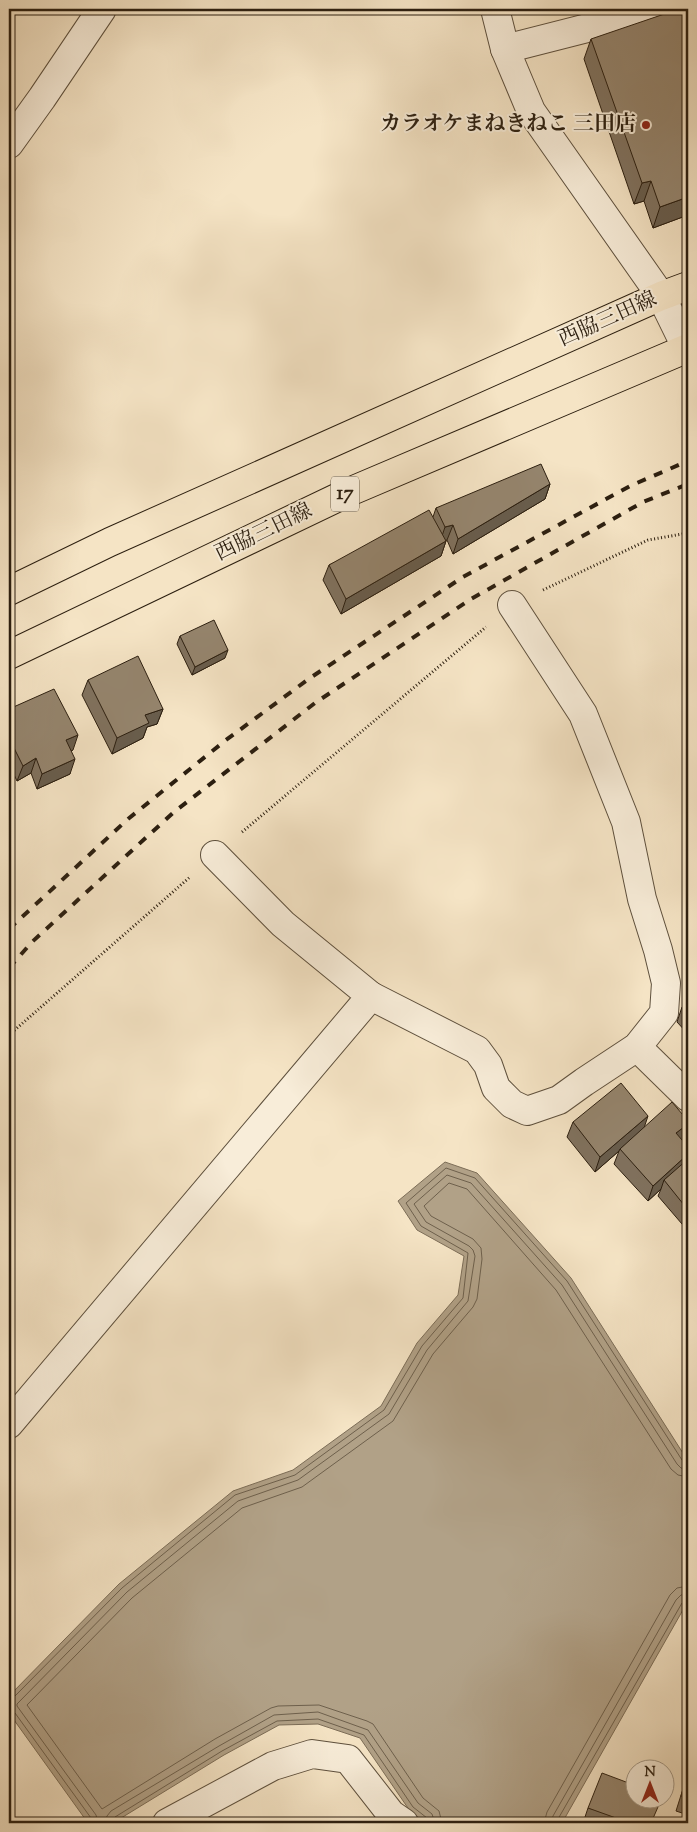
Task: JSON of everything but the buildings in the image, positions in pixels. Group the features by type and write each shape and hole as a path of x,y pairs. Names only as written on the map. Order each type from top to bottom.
{"main road":[{"name":"西脇三田線","path":"9,591 110,542 661,296 688,286"},
{"name":"西脇三田線","path":"9,655 349,492 688,348"}],"street":[{"path":"9,144 102,9"},
{"path":"495,9 505,49 531,111 661,296 688,348"},
{"path":"505,49 662,9"},
{"path":"215,855 283,924 371,996 477,1050 488,1064 496,1088 512,1104 527,1112 559,1100 637,1047 664,1013 666,983 642,899 626,822 583,714 512,605"},
{"path":"9,1424 371,996"},
{"path":"637,1047 688,1097"},
{"path":"168,1823 274,1766 312,1754 348,1759 391,1814 404,1823"}],"path":[{"path":"9,1035 215,855 512,605 648,540 688,532"}],"water":[{"path":"445,1162 477,1173 571,1278 688,1461 688,1601 562,1823 426,1823 410,1811 360,1738 318,1724 279,1725 224,1755 113,1823 88,1823 9,1713 9,1696 119,1584 233,1491 293,1470 381,1406 417,1343 458,1295 464,1256 417,1230 398,1201"}],"railway":[{"path":"9,929 128,819 226,740 310,678 463,577 630,486 688,461"},
{"path":"9,968 32,942 174,812 315,703 471,599 643,502 688,484"}],"place":[{"name":"カラオケまねきねこ 三田店","path":"646,125"}]}
